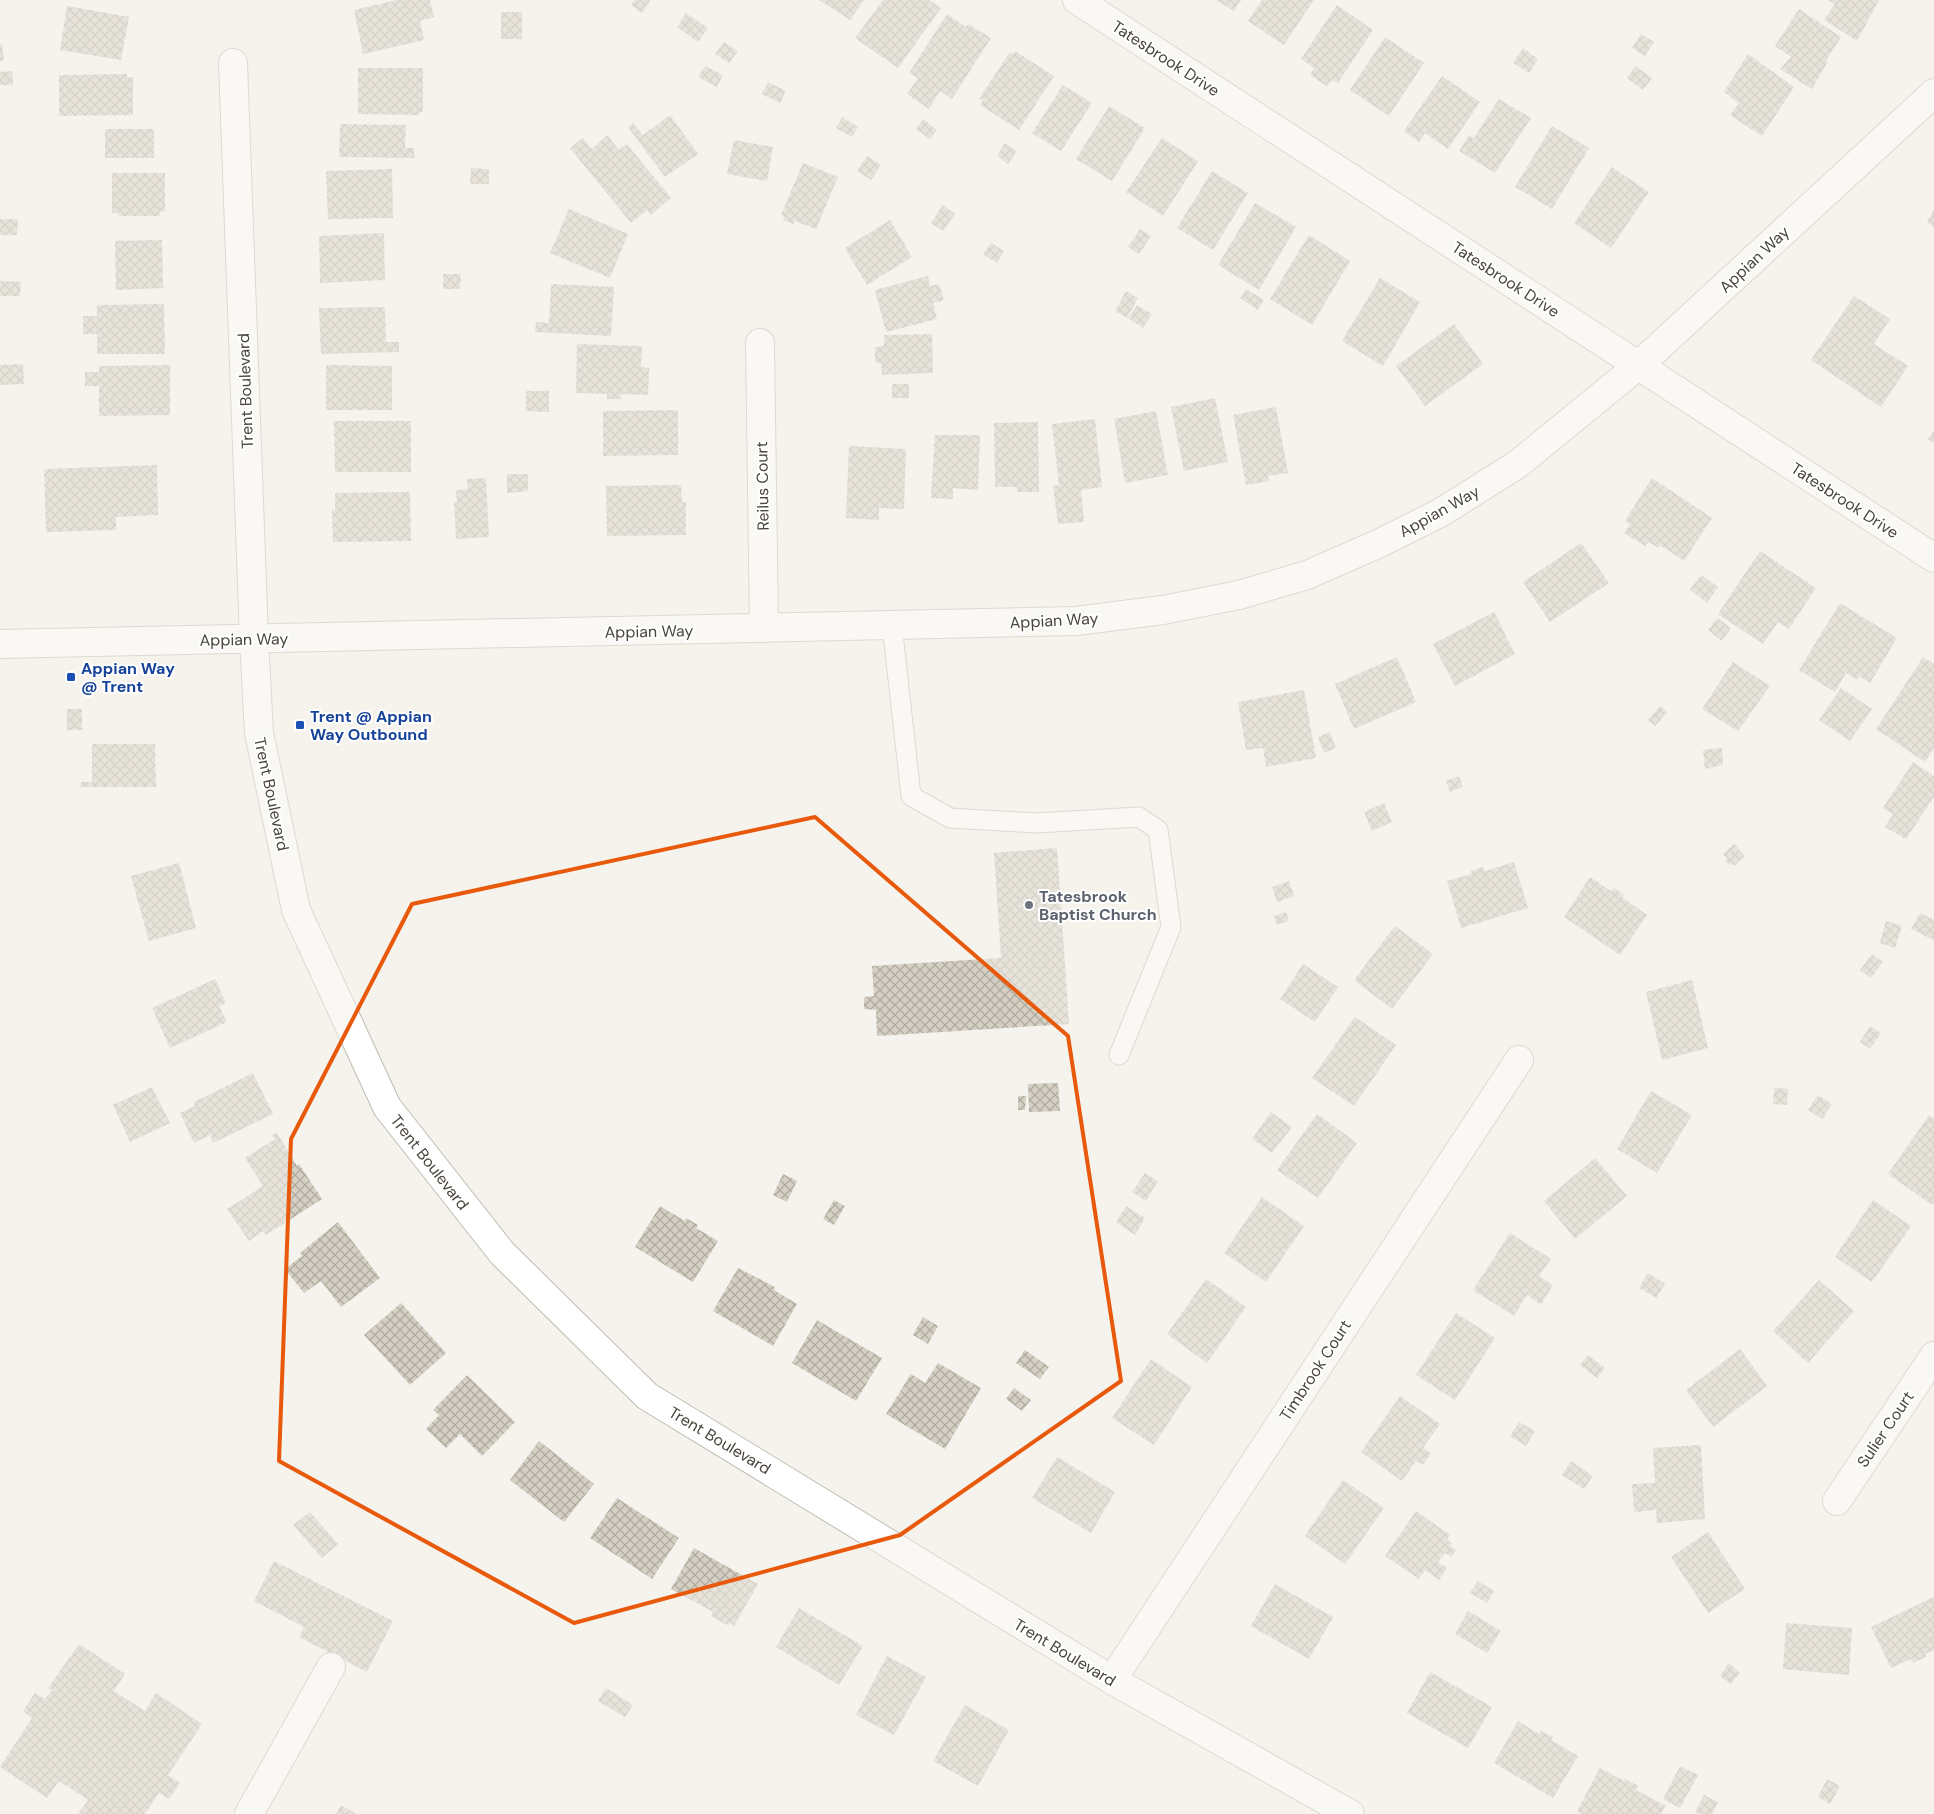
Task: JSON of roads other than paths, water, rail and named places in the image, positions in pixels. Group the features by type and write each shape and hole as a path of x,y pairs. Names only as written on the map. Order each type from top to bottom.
{"street":[{"name":"Tatesbrook Drive","path":"1077,0 1934,558"},
{"name":"Trent Boulevard","path":"233,64 259,733 296,910 387,1107 502,1253 647,1396 1112,1680 1350,1814"},
{"name":"Appian Way","path":"0,644 1076,621 1144,613 1239,595 1307,575 1380,544 1440,512 1518,464 1638,365 1934,94"},
{"name":"Reilus Court","path":"760,343 764,628"},
{"name":"Timbrook Court","path":"1112,1680 1519,1060"},
{"name":"Sulier Court","path":"1837,1501 1934,1356"},
{"path":"248,1814 331,1667"}],"lane":[{"path":"892,625 911,796 950,818 1036,823 1139,817 1158,830 1171,927 1119,1055"}],"place":[{"name":"Appian Way @ Trent","path":"71,677"},
{"name":"Trent @ Appian Way Outbound","path":"300,725"},
{"name":"Tatesbrook Baptist Church","path":"1029,905"}]}
